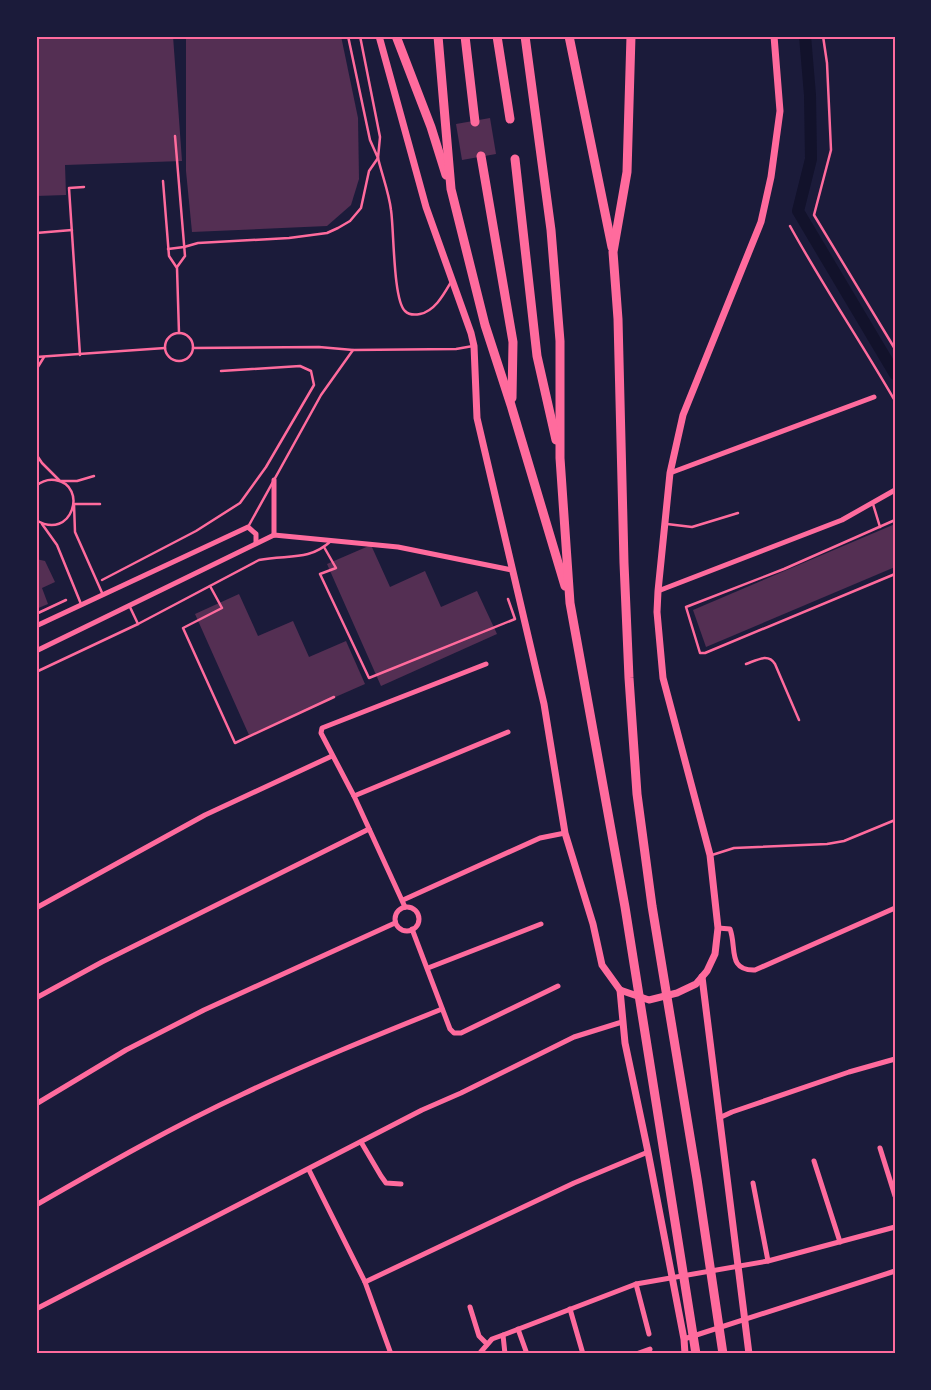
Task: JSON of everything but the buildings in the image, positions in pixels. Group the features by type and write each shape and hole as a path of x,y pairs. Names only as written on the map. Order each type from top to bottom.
{"highway":[{"path":"396,36 430,126 451,189 485,325 570,603"},
{"path":"438,36 451,189"},
{"path":"465,36 475,122"},
{"path":"497,36 510,119"},
{"path":"525,36 551,230 560,341 560,458 573,627 625,907 696,1354"},
{"path":"570,36 613,252 618,319 629,678 638,794 652,906 697,1179 723,1354"},
{"path":"613,252 627,172 630,36"},
{"path":"480,156 513,342 511,405"},
{"path":"514,159 537,356 560,458"}],"main road":[{"path":"379,36 426,207 474,346 477,418 544,704 565,833 593,924 602,964 620,990 625,1043 648,1152 684,1339 685,1354"},
{"path":"620,990 649,1000 677,993 696,984 708,971 715,954 718,928 710,855 663,678 657,612 658,591 670,473 684,415 761,222 771,177 780,111 774,36"},
{"path":"702,977 749,1354"}],"street":[{"path":"670,473 874,396"},
{"path":"274,480 274,535"},
{"path":"658,591 842,520 895,490"},
{"path":"36,626 248,527 256,534 256,543"},
{"path":"36,651 274,535 398,547 512,570"},
{"path":"405,907 354,796 321,733 322,728 486,664"},
{"path":"354,796 508,732"},
{"path":"36,908 205,816 332,756"},
{"path":"36,998 102,962 369,829"},
{"path":"403,900 540,838 565,833"},
{"path":"411,907 418,915 419,921 412,929 402,930 395,923 396,912 400,908 411,907"},
{"path":"718,928 730,929 734,944 734,959 739,966 746,970 755,970 895,908"},
{"path":"36,1104 126,1050 204,1010 395,923"},
{"path":"428,968 541,924"},
{"path":"412,929 450,1029 454,1033 461,1034 558,986"},
{"path":"36,1205 127,1153 242,1094 338,1051 442,1009"},
{"path":"36,1309 422,1110 574,1037 622,1022"},
{"path":"719,1118 840,1075 895,1059"},
{"path":"361,1142 386,1183 401,1184"},
{"path":"880,1148 895,1196"},
{"path":"365,1282 574,1183 648,1152"},
{"path":"814,1161 840,1242"},
{"path":"308,1170 365,1282 391,1354"},
{"path":"753,1183 768,1261"},
{"path":"479,1354 492,1338 636,1284 768,1261 895,1227"},
{"path":"684,1339 744,1318 895,1271"},
{"path":"636,1284 649,1334"},
{"path":"470,1307 480,1336 487,1344"},
{"path":"570,1309 583,1354"},
{"path":"518,1329 527,1354"},
{"path":"503,1335 505,1354"},
{"path":"636,1354 650,1350"}],"lane":[{"path":"348,36 370,140 378,158 391,209 398,285 404,311 410,314 421,314 431,308 442,298 452,280"},
{"path":"168,249 198,243 289,238 327,233 350,221 362,208 369,171 378,158 380,137 360,36"},
{"path":"175,136 185,256 177,268"},
{"path":"163,182 169,256 177,268 179,333"},
{"path":"80,355 70,188 84,187"},
{"path":"36,233 72,230"},
{"path":"179,333 188,336 193,348 189,356 177,361 169,357 165,348 167,340 179,333"},
{"path":"193,348 319,347 353,350 456,349 474,346"},
{"path":"36,357 165,348"},
{"path":"248,527 320,394 353,350"},
{"path":"36,370 44,356"},
{"path":"36,454 60,481 71,490 74,504 75,532 103,595"},
{"path":"36,486 46,480 77,482 94,476"},
{"path":"74,504 100,504"},
{"path":"42,524 56,525 63,522 68,517 74,504"},
{"path":"873,504 880,527"},
{"path":"665,524 692,527 738,513"},
{"path":"36,520 42,524 57,545 82,605"},
{"path":"895,520 784,569 686,607 700,653 705,653 895,574"},
{"path":"36,672 138,624 259,560 316,552 332,540"},
{"path":"324,547 336,568 320,574 369,678 516,619 508,599"},
{"path":"210,586 222,608 183,628 235,743 334,697"},
{"path":"129,605 138,624"},
{"path":"746,664 768,657 772,659 799,720"},
{"path":"710,855 734,848 827,844 844,841 895,820"}],"path":[{"path":"823,36 827,63 830,150 814,215 895,349"},
{"path":"790,226 828,293 895,400"},
{"path":"99,581 196,531 240,503 266,466 314,385 311,371 300,366 221,371"},
{"path":"36,614 66,600"}],"waterway":[{"path":"805,36 810,95 811,159 798,211 895,374"}]}
